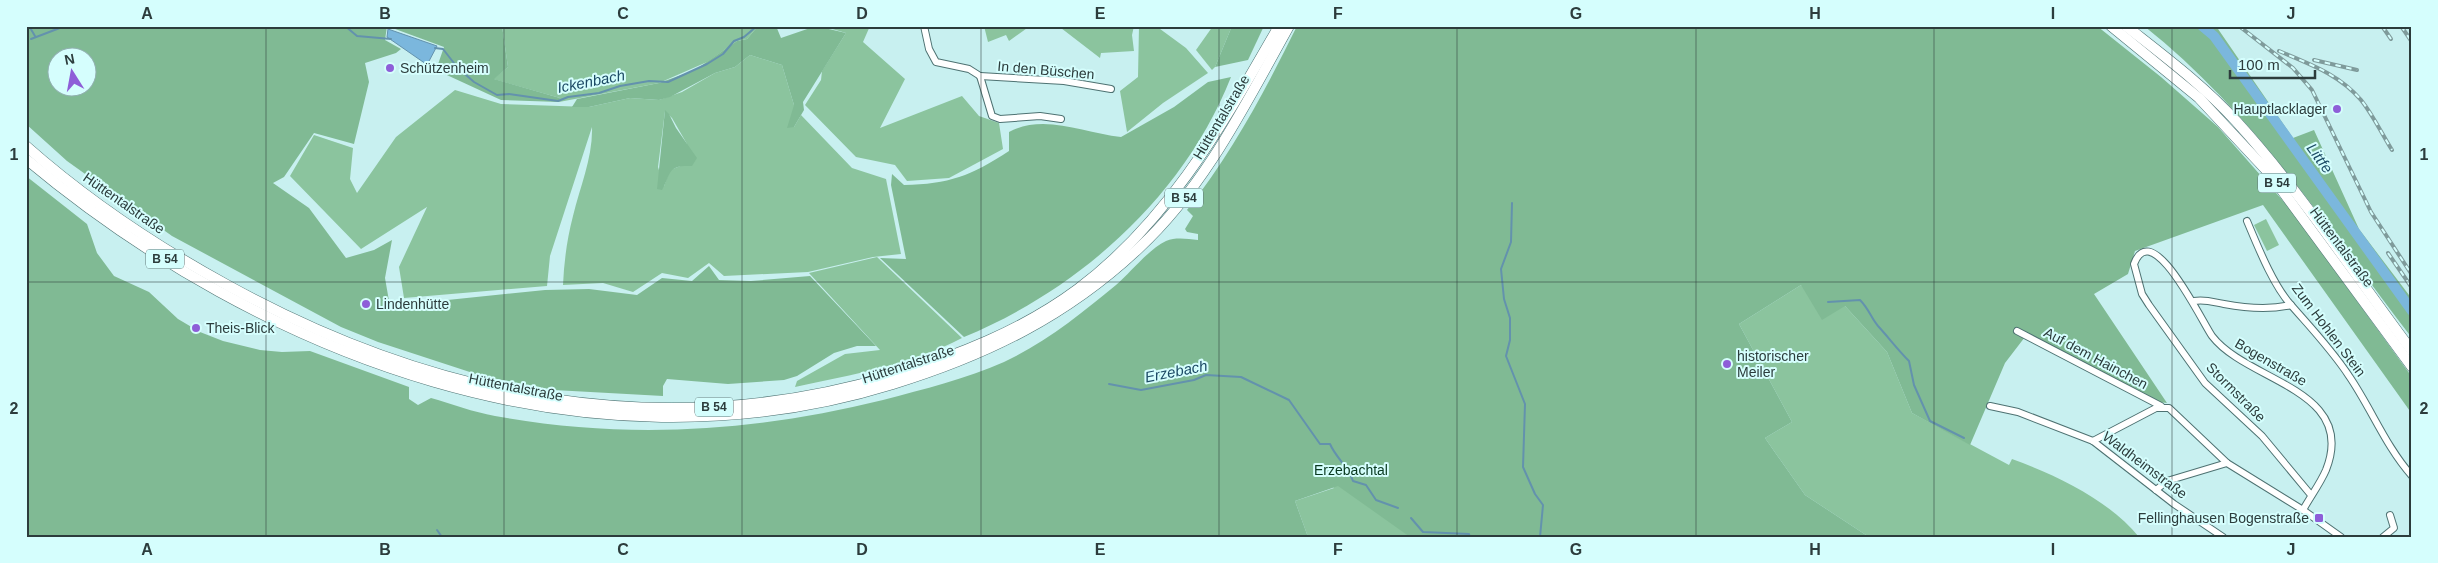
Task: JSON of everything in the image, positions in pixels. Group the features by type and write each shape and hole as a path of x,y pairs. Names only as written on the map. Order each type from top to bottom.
{"highway":[{"name":"Hüttentalstraße","path":"391,365 491,389 570,402 665,409 737,406 800,397 873,381 933,363 978,346 1035,316 1077,290 1136,239 1170,200 1200,160 1279,26"},
{"name":"Hüttentalstraße","path":"29,155 187,262 316,335 391,365 490,398 568,411 665,417 738,414 802,406 874,390 936,371 982,353 1032,329 1082,297 1143,245 1177,207 1208,165 1290,26"},
{"name":"Hüttentalstraße","path":"2111,26 2199,98 2270,174 2412,367"},
{"name":"Hüttentalstraße","path":"2126,26 2176,65 2235,120 2277,169 2412,351"}],"street":[{"name":"In den Büschen","path":"924,26 928,49 936,62 969,69 980,76 1064,81 1111,89"},
{"path":"980,76 992,116 1000,119 1040,116 1061,119"},
{"name":"Zum Hohlen Stein","path":"2247,222 2265,261 2291,305 2316,332 2349,375 2396,455 2412,476"},
{"name":"Bogenstraße","path":"2146,251 2158,254 2194,301 2202,322 2226,351 2241,361 2297,390 2319,409 2326,422 2331,444 2326,472 2303,510"},
{"name":"Stormstraße","path":"2146,251 2136,258 2135,270 2142,294 2161,324 2205,383 2262,436 2312,495"},
{"path":"2194,301 2205,299 2254,307 2280,308 2291,305"},
{"name":"Auf dem Hainchen","path":"2017,331 2166,408 2227,463 2303,510 2340,537"},
{"name":"Waldheimstraße","path":"1990,406 2018,412 2093,441 2156,490 2223,537"},
{"path":"2093,441 2156,408 2166,408"},
{"path":"2156,490 2167,481 2227,463"},
{"path":"2383,537 2394,528 2390,515"}],"green space":[{"path":"26,26 387,26 385,40 401,49 396,53 365,63 369,82 354,144 314,133 284,177 273,183 309,208 346,258 374,250 392,240 385,278 389,301 409,304 545,290 589,289 637,295 662,278 692,281 709,266 719,280 751,281 810,276 876,346 857,346 834,353 797,376 784,380 728,384 667,379 663,386 663,396 554,390 482,376 378,342 341,327 172,236 67,161 26,124"},
{"path":"387,26 502,26 508,67 494,79 560,98 559,102 501,100 436,70 444,47"},
{"path":"502,26 758,26 747,39 737,41 707,62 659,83 559,102 560,98 493,79 508,67"},
{"path":"758,26 776,26 781,38 816,26 846,33 803,102 804,110 794,127 787,128 794,105 782,65 750,55 735,67 715,73 670,97 659,100 630,98 589,107 572,107 577,99 659,83 695,70 737,41 747,39"},
{"path":"822,26 870,26 863,42 905,79 880,128 962,96 979,116 999,123 1003,149 949,178 907,181 895,165 856,157 805,105 821,80 822,71 846,33"},
{"path":"984,26 1030,26 1009,41 1006,35 988,42"},
{"path":"1062,26 1134,26 1132,35 1134,51 1101,53 1100,58 1061,28"},
{"path":"1139,26 1156,26 1186,48 1208,73 1163,103 1127,132 1120,91 1138,77"},
{"path":"1213,26 1232,26 1212,70 1196,50"},
{"path":"1232,26 1264,26 1248,60 1215,67"},
{"name":"Erzebachtal","path":"1297,26 2097,26 2161,77 2218,127 2291,210 2412,377 2412,414 2263,205 2135,251 2128,274 2094,294 2167,403 2159,402 2131,390 2028,333 2005,363 1970,445 1912,413 1887,352 1845,306 1822,320 1801,285 1739,324 1792,422 1765,438 1805,495 1869,537 1410,537 1338,486 1295,501 1308,537 26,537 26,176 87,224 97,253 114,276 149,292 178,319 200,332 223,341 260,350 282,352 310,351 409,387 409,399 418,405 431,398 495,416 544,424 593,428 641,430 690,429 738,425 835,411 945,383 990,368 1034,346 1063,327 1116,285 1147,255 1166,241 1174,239 1198,240 1198,234 1187,232 1185,229 1193,216 1187,210 1219,166 1247,121"},
{"path":"2144,26 2216,26 2293,138 2314,130 2359,229 2412,299 2412,338 2319,214 2255,134 2183,60"},
{"path":"750,55 782,65 794,105 794,127 801,115 852,168 886,179 901,254 873,257 808,272 724,276 709,263 688,278 662,273 633,292 603,283 563,285 567,242 588,161 592,127 550,256 547,286 404,298 399,267 427,207 361,249 290,176 314,135 353,148 350,179 357,193 396,137 455,90 501,104 589,107 630,98 659,100 682,92 715,73 735,67","holes":["665,111 672,118 687,144 683,165 670,170 664,186 658,167"]},
{"path":"1231,77 1211,120 1186,161 1156,199 1123,234 1087,265 1048,293 1007,317 964,337 880,258 906,259 891,185 892,174 904,185 934,183 959,177 983,167 1009,151 1009,132 1036,124 1064,126 1121,137 1174,107 1208,82"},
{"path":"665,110 697,158 692,166 674,168 669,174 662,190 657,189"},
{"path":"2266,219 2279,245 2267,251 2254,225"},
{"path":"877,257 962,338 902,362 795,387 797,381 845,354 880,350 809,273"},
{"path":"1801,285 1845,306 1887,352 1912,413 2009,465 2012,459 2081,490 2113,511 2139,537 1869,537 1805,495 1765,438 1792,422 1739,324"},
{"path":"1301,452 1531,537 1308,537 1295,501 1334,488"}],"water":[{"path":"388,29 437,46 428,63 426,64 387,37"}],"waterway":[{"path":"29,26 35,36"},
{"name":"Ickenbach","path":"31,39 65,26"},
{"name":"Ickenbach","path":"345,26 357,36 391,39"},
{"name":"Ickenbach","path":"435,48 443,49 457,67 474,82 497,95 509,94 558,101 568,97 599,93 620,86 649,81 668,82 707,64 723,54 734,41 744,37 757,26"},
{"name":"Littfe","path":"2202,26 2214,36 2412,311"},
{"path":"1512,203 1511,242 1501,269 1504,299 1510,318 1510,340 1506,356 1525,404 1523,467 1535,494 1543,505 1540,537"},
{"path":"1828,302 1860,300 1878,326 1909,361 1914,385 1930,421 1964,438"},
{"name":"Erzebach","path":"1109,384 1141,390 1194,380 1206,375 1241,377 1289,400 1320,444 1330,444 1353,481 1366,485 1376,500 1398,508"},
{"name":"Erzebach","path":"1411,518 1423,532 1469,534 1470,537"},
{"path":"437,530 442,537"}],"railway":[{"path":"2239,26 2293,68 2312,90 2371,212 2412,275"},
{"path":"2382,26 2391,39"},
{"path":"2401,26 2412,42"},
{"path":"2279,51 2312,65 2343,83 2361,100 2370,112 2392,150"},
{"path":"2314,60 2357,70"},
{"path":"2388,253 2412,288"}],"place":[{"name":"Schützenheim","path":"390,68"},
{"name":"Hauptlacklager","path":"2337,109"},
{"name":"Lindenhütte","path":"366,304"},
{"name":"Theis-Blick","path":"196,328"},
{"name":"historischer Meiler","path":"1727,364"},
{"name":"Fellinghausen Bogenstraße","path":"2319,518"}]}
